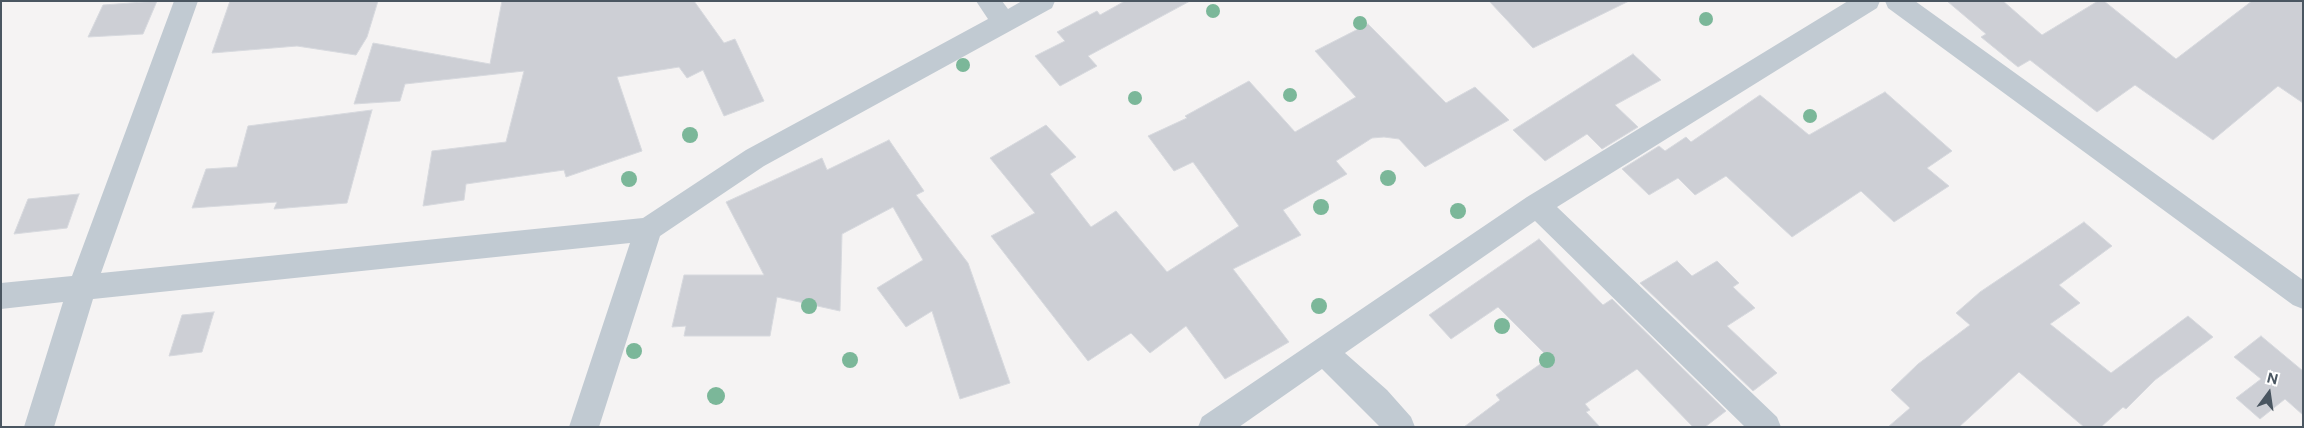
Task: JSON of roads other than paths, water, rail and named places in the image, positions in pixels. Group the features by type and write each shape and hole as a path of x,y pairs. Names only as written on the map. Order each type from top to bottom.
{"street":[{"path":"38,427 82,287 186,1"},
{"path":"1,296 648,229 755,158 996,11 1043,1"},
{"path":"1212,427 1537,205 1868,1"},
{"path":"1897,1 2303,296"},
{"path":"1537,205 1766,427"},
{"path":"584,427 648,229"},
{"path":"1323,351 1376,400 1400,427"}]}
